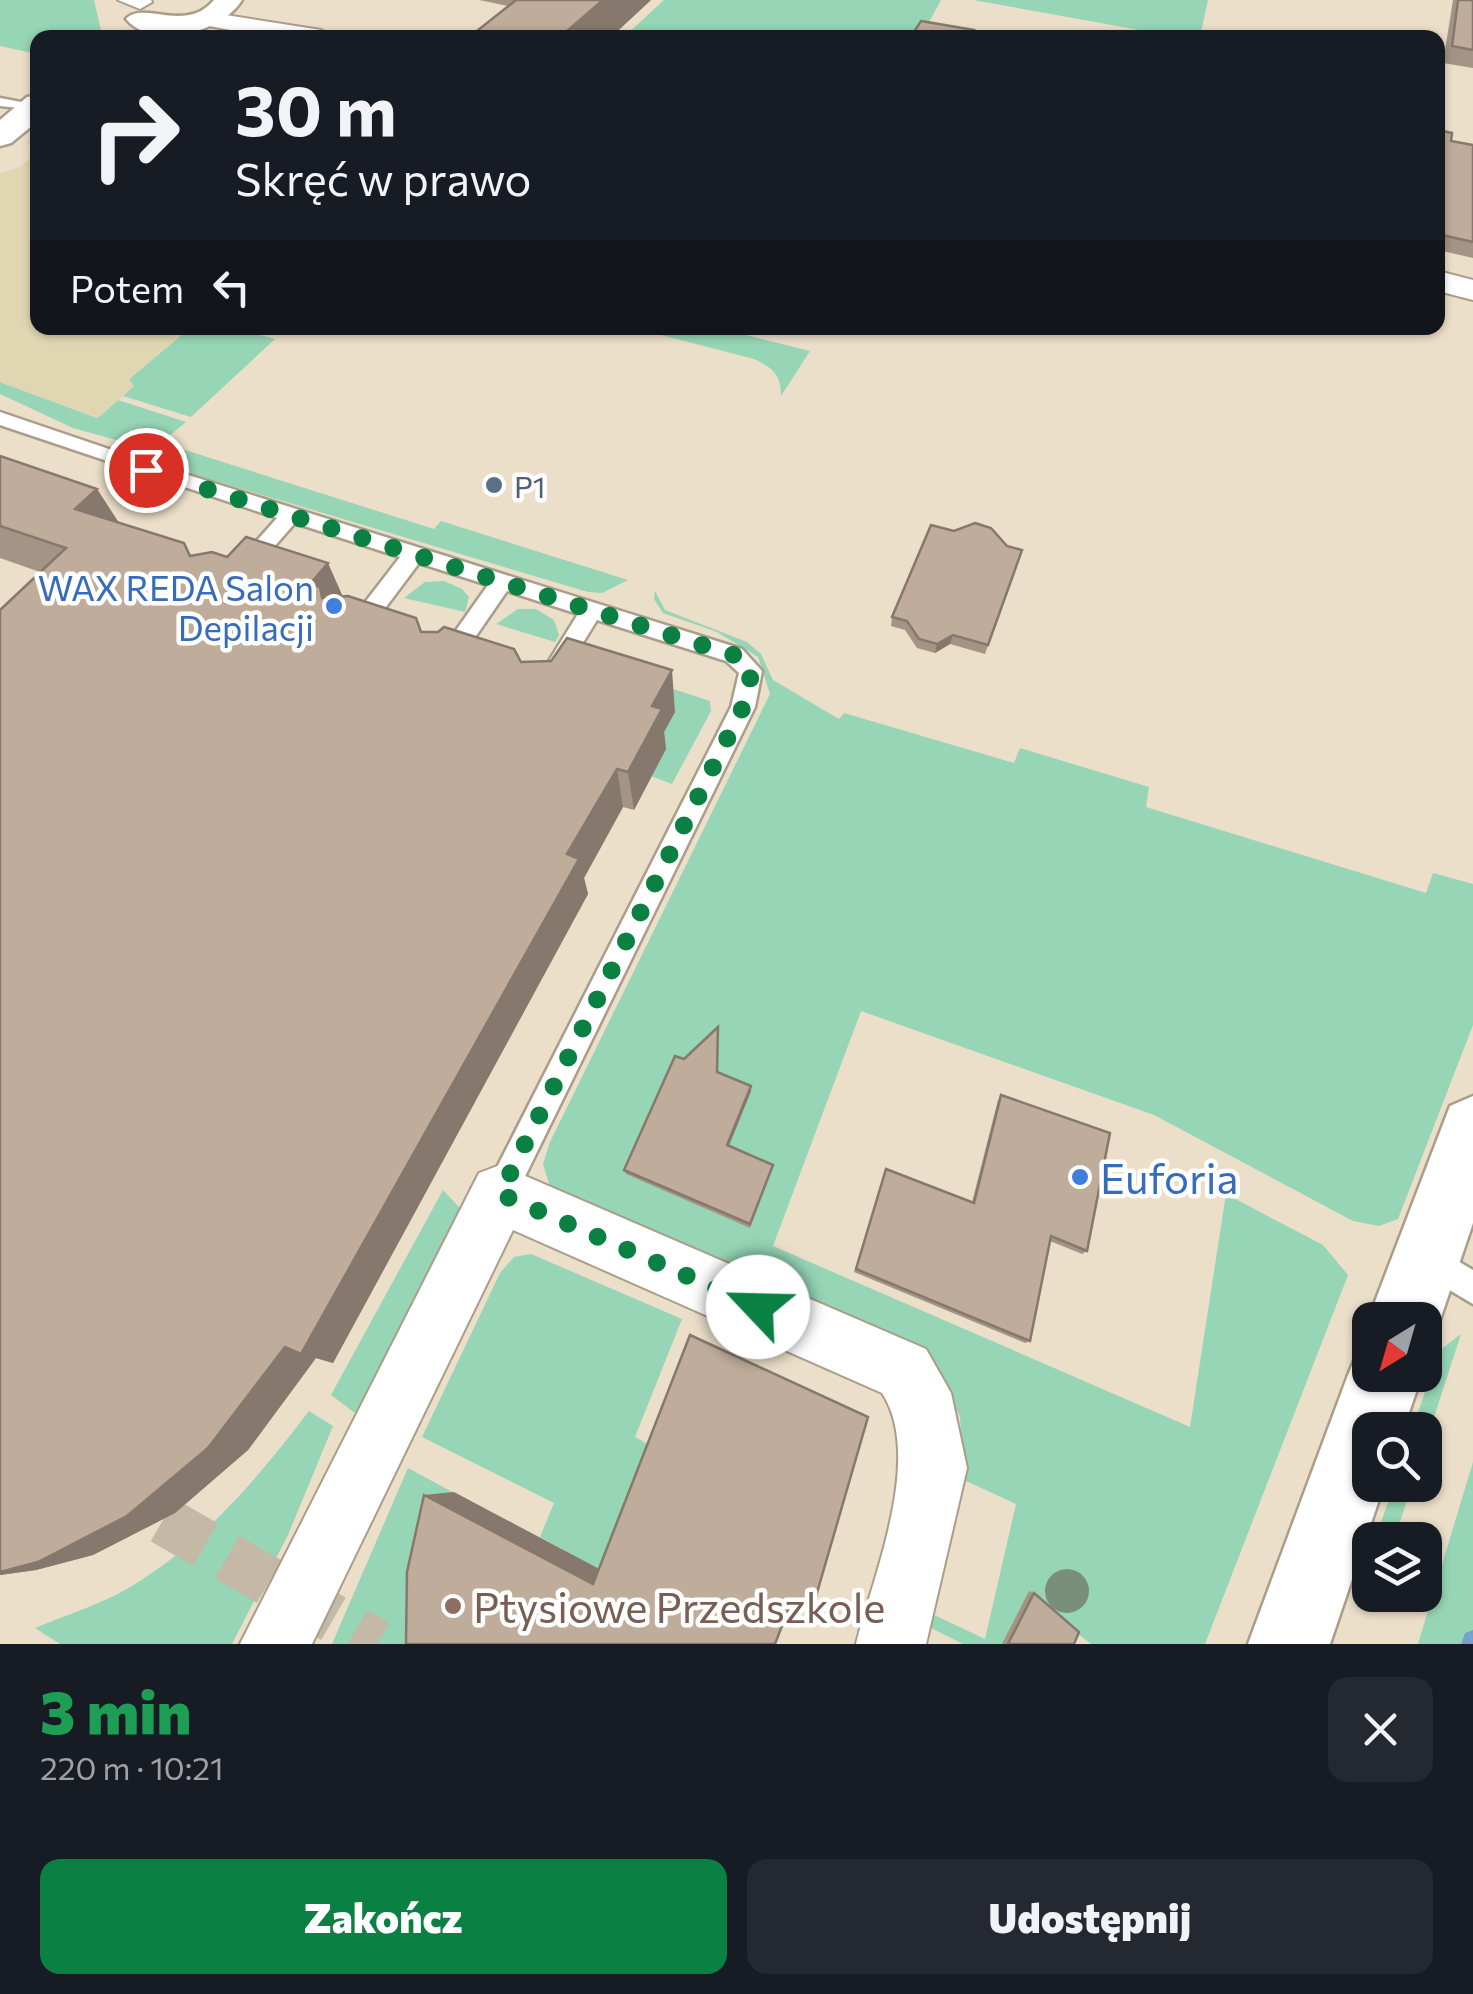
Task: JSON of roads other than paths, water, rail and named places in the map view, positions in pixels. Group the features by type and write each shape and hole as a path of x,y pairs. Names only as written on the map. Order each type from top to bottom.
{"main road":[{"path":"141,17 220,8"},
{"path":"0,136 30,110"},
{"path":"1422,1302 1450,1273 1473,1129"},
{"path":"1288,1644 1378,1392"}],"street":[{"path":"220,8 294,30"},
{"path":"1445,283 1473,290"},
{"path":"275,1644 500,1194 904,1371 918,1393 934,1468 891,1644"}],"lane":[{"path":"0,102 30,105"},
{"path":"0,418 734,655 752,671 748,698 500,1194"},
{"path":"224,590 291,515"},
{"path":"354,633 414,554"},
{"path":"445,664 502,582"},
{"path":"540,694 592,610"}],"tunnel":[{"path":"163,1520 377,1644"}],"place":[{"name":"P1","path":"494,485"},
{"name":"WAX REDA Salon Depilacji","path":"334,606"},
{"name":"Euforia","path":"1080,1177"},
{"name":"Ptysiowe Przedszkole","path":"453,1606"}]}
